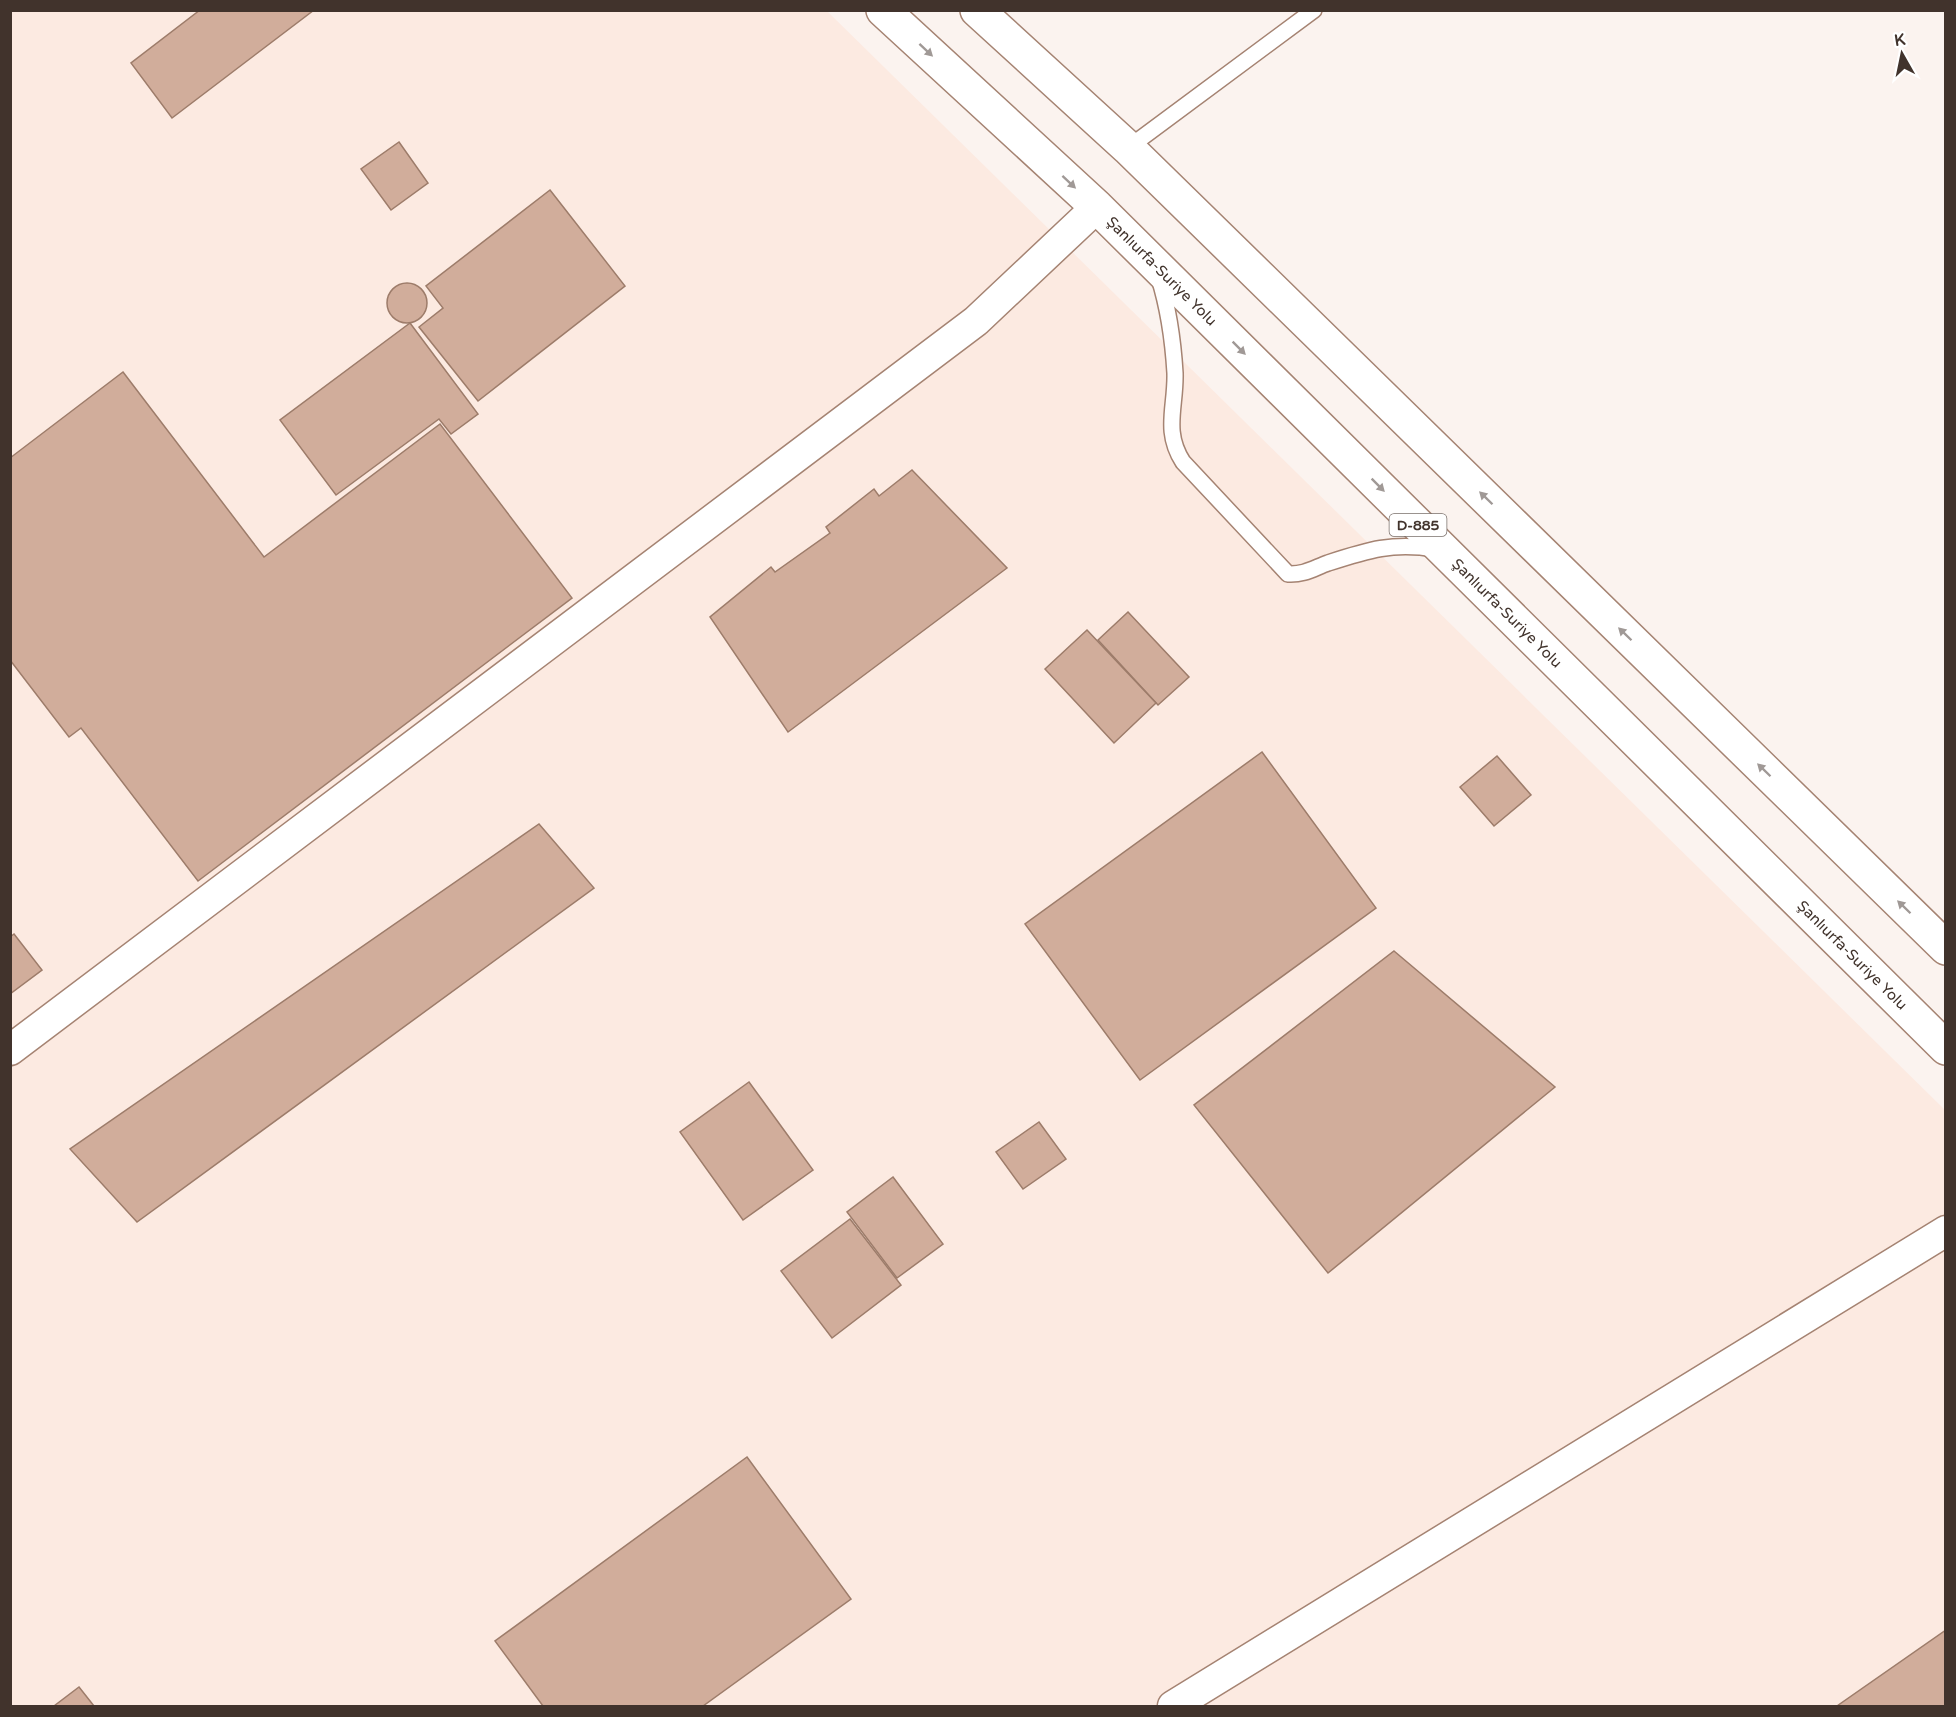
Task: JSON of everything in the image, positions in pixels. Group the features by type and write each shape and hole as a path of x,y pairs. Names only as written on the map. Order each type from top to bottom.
{"highway":[{"name":"Şanlıurfa-Suriye Yolu","path":"883,10 1097,207 1946,1048"},
{"path":"977,10 1128,148 1946,948"}],"street":[{"path":"10,1050 976,321 1097,207"},
{"path":"1173,1707 1946,1231"}],"lane":[{"path":"1128,148 1314,10"},
{"path":"1153,262 1160,278 1172,325 1175,394 1170,423 1175,450 1288,574 1299,575 1328,563 1391,545 1410,544 1444,550"}],"shaded area":[{"path":"11,11 827,11 1945,1110 1945,1706 11,1706"}],"building":[{"path":"200,10 314,10 172,118 131,63"},
{"path":"399,142 428,183 391,210 361,169"},
{"path":"550,190 625,286 478,401 419,327 443,308 426,286"},
{"path":"407,283 415,284 421,289 426,295 426,311 421,317 415,322 407,323 399,322 393,317 388,311 387,303 388,295 393,289 399,284"},
{"path":"410,323 478,414 451,434 439,419 336,495 280,420"},
{"path":"123,372 264,557 440,424 572,598 198,881 81,728 69,737 10,660 10,458"},
{"path":"912,470 1007,568 788,732 710,617 771,567 775,572 830,533 826,527 874,489 879,496"},
{"path":"1128,612 1189,677 1158,705 1098,640"},
{"path":"1087,630 1156,703 1114,743 1045,669"},
{"path":"1262,752 1376,908 1140,1080 1025,924"},
{"path":"1497,756 1531,795 1494,826 1460,787"},
{"path":"539,824 594,888 137,1222 70,1149"},
{"path":"14,934 42,970 10,994 10,937"},
{"path":"1394,951 1555,1087 1328,1273 1194,1105"},
{"path":"749,1082 813,1170 743,1220 680,1132"},
{"path":"1039,1122 1066,1159 1023,1189 996,1152"},
{"path":"893,1177 943,1244 897,1278 847,1212"},
{"path":"850,1219 901,1285 832,1338 781,1271"},
{"path":"747,1457 851,1599 703,1706 543,1706 495,1641"},
{"path":"1946,1630 1946,1706 1837,1706"},
{"path":"79,1687 94,1706 54,1706"}]}
